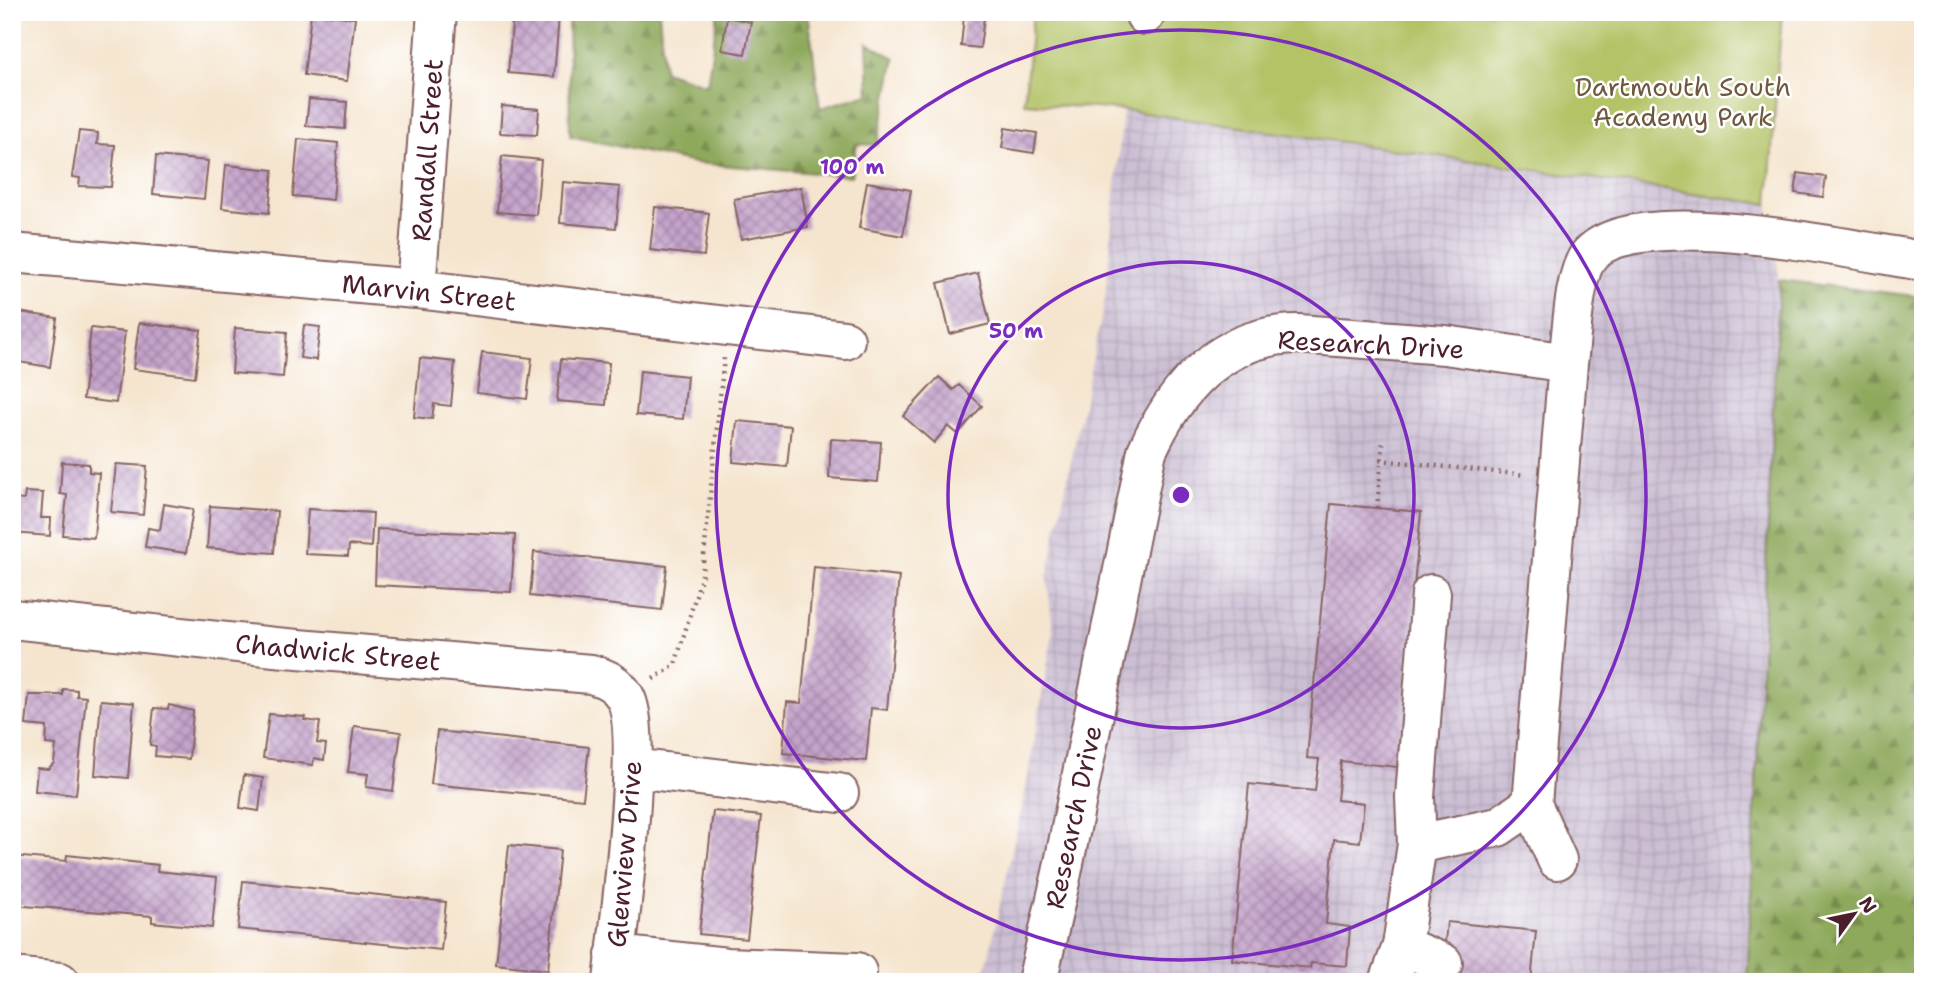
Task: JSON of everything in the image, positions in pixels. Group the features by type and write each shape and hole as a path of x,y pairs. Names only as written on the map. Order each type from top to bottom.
{"street":[{"name":"Randall Street","path":"416,289 437,12"},
{"path":"1558,860 1532,804 1568,363 1581,272 1588,256 1600,245 1639,231 1675,229 1718,232 1923,261"},
{"name":"Marvin Street","path":"12,253 416,289 845,340"},
{"name":"Research Drive","path":"1037,982 1065,860 1147,451 1163,414 1184,388 1210,362 1275,335 1445,345 1568,363"},
{"path":"1389,982 1402,946 1417,844 1415,797 1430,594"},
{"name":"Chadwick Street","path":"12,619 275,647 591,674 610,680 630,712"},
{"name":"Glenview Drive","path":"614,968 633,768 630,712"},
{"path":"633,768 839,793"},
{"path":"1417,844 1497,827 1532,804"},
{"path":"1402,946 1443,963"},
{"path":"614,968 726,974 857,972"},
{"path":"12,977 60,982"}],"path":[{"path":"630,712 675,665 702,575 728,326"},
{"path":"1377,508 1383,443"},
{"path":"1380,460 1559,479"}],"shaded area":[{"path":"1123,110 1768,204 1776,242 1779,280 1747,982 983,982 1026,788 1053,632 1047,577 1105,300"}],"green space":[{"path":"568,12 659,12 664,71 707,85 718,12 808,12 820,108 869,94 867,43 895,58 877,145 857,144 851,176 695,163 570,136"},
{"name":"Dartmouth South Academy Park","path":"1033,12 1782,12 1768,204 1123,110 1024,103"},
{"path":"1779,280 1923,297 1923,982 1747,982"}],"building":[{"path":"513,12 559,16 554,77 508,73"},
{"path":"311,13 355,18 347,81 304,75"},
{"path":"964,16 984,18 980,48 961,46"},
{"path":"727,17 751,22 745,54 722,50"},
{"path":"309,99 347,102 345,129 306,126"},
{"path":"502,106 539,109 537,135 500,133"},
{"path":"1005,128 1037,133 1034,153 1002,148"},
{"path":"79,131 98,133 97,144 115,145 111,187 79,186 80,178 72,177"},
{"path":"298,139 338,143 333,200 293,196"},
{"path":"156,156 208,161 204,199 153,194"},
{"path":"502,156 541,160 536,215 497,212"},
{"path":"226,165 273,170 269,213 222,208"},
{"path":"1798,173 1826,177 1823,197 1795,193"},
{"path":"563,182 620,187 616,228 560,223"},
{"path":"867,182 911,190 903,236 859,228"},
{"path":"801,187 808,227 741,239 734,199"},
{"path":"655,207 709,213 704,256 650,250"},
{"path":"978,273 990,324 950,334 938,283"},
{"path":"12,311 57,318 50,367 12,361"},
{"path":"139,323 201,330 195,377 133,369"},
{"path":"304,325 320,327 316,360 300,358"},
{"path":"91,328 125,332 116,403 83,399"},
{"path":"235,328 287,332 283,377 232,373"},
{"path":"482,352 532,358 527,399 477,393"},
{"path":"420,358 455,362 451,406 434,404 432,419 414,417"},
{"path":"561,359 609,363 606,405 557,401"},
{"path":"640,371 687,376 683,419 636,415"},
{"path":"939,377 953,390 959,385 982,406 958,434 948,426 934,443 903,416"},
{"path":"737,421 791,426 787,467 733,462"},
{"path":"831,439 881,442 878,482 829,478"},
{"path":"62,462 89,464 89,472 99,473 94,538 63,535 67,495 60,494"},
{"path":"116,464 147,466 143,515 111,512"},
{"path":"25,492 43,493 41,518 51,518 50,536 12,533 12,499 24,500"},
{"path":"164,504 193,509 186,553 145,547 148,528 160,530"},
{"path":"1331,504 1421,512 1397,767 1341,761 1337,800 1364,803 1360,842 1334,839 1326,924 1350,927 1347,966 1311,963 1310,968 1232,960 1249,784 1315,791 1319,759 1307,758"},
{"path":"210,506 277,511 274,553 207,548"},
{"path":"308,509 373,513 371,547 349,545 348,556 305,554"},
{"path":"377,529 515,535 511,592 375,585"},
{"path":"534,552 667,566 662,610 530,596"},
{"path":"814,567 899,576 887,710 871,708 866,761 783,753 787,702 801,703"},
{"path":"63,689 77,690 77,696 86,697 76,795 35,791 37,768 48,769 54,763 56,745 46,744 47,727 26,725 29,695 63,695"},
{"path":"101,700 134,703 128,778 95,775"},
{"path":"169,705 193,711 189,759 155,756 156,746 150,745 154,708 168,709"},
{"path":"269,714 305,717 304,720 320,722 317,743 326,744 324,760 314,758 313,765 263,758"},
{"path":"354,726 401,732 393,791 366,787 368,774 348,772"},
{"path":"437,731 589,747 583,799 431,784"},
{"path":"244,775 263,778 259,811 240,808"},
{"path":"713,811 761,816 747,939 699,934"},
{"path":"509,845 560,850 548,970 496,964"},
{"path":"67,855 158,865 157,871 217,877 212,928 152,922 152,916 12,905 12,856 66,861"},
{"path":"243,881 446,902 441,950 238,929"},
{"path":"1447,922 1536,931 1531,982 1441,982"}]}
